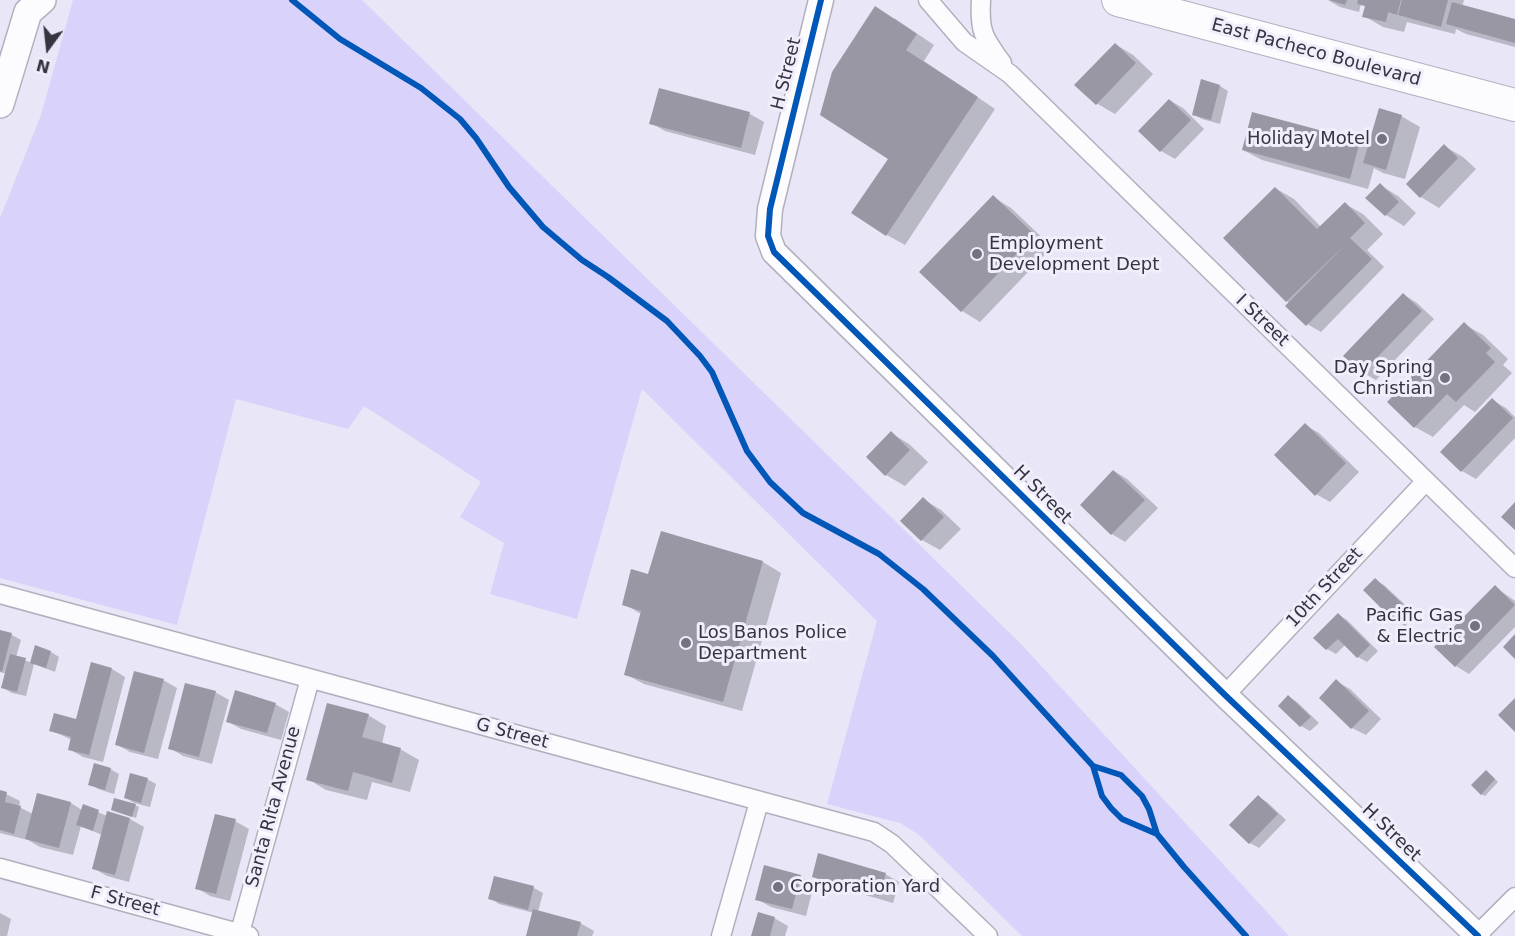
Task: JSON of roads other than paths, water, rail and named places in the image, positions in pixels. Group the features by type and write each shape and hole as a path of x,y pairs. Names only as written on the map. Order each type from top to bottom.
{"highway":[{"name":"East Pacheco Boulevard","path":"1118,0 1191,10 1515,105"}],"main road":[{"path":"0,104 31,4"}],"street":[{"name":"H Street","path":"821,0 770,209 768,236 774,252 1224,695 1478,935"},
{"name":"I Street","path":"928,0 964,42 1010,74 1515,568"},
{"name":"I Street","path":"981,0 980,21 984,38 1010,74"},
{"name":"10th Street","path":"1224,695 1426,481"},
{"name":"G Street","path":"0,594 874,832 892,844 977,932"},
{"name":"Santa Rita Avenue","path":"243,935 310,679"},
{"path":"721,936 759,802"},
{"name":"F Street","path":"0,868 243,935"},
{"path":"1478,935 1515,897"}],"place":[{"name":"Holiday Motel","path":"1382,139"},
{"name":"Employment Development Dept","path":"977,254"},
{"name":"Day Spring Christian","path":"1445,378"},
{"name":"Pacific Gas & Electric","path":"1475,626"},
{"name":"Los Banos Police Department","path":"686,643"},
{"name":"Corporation Yard","path":"778,887"}]}
